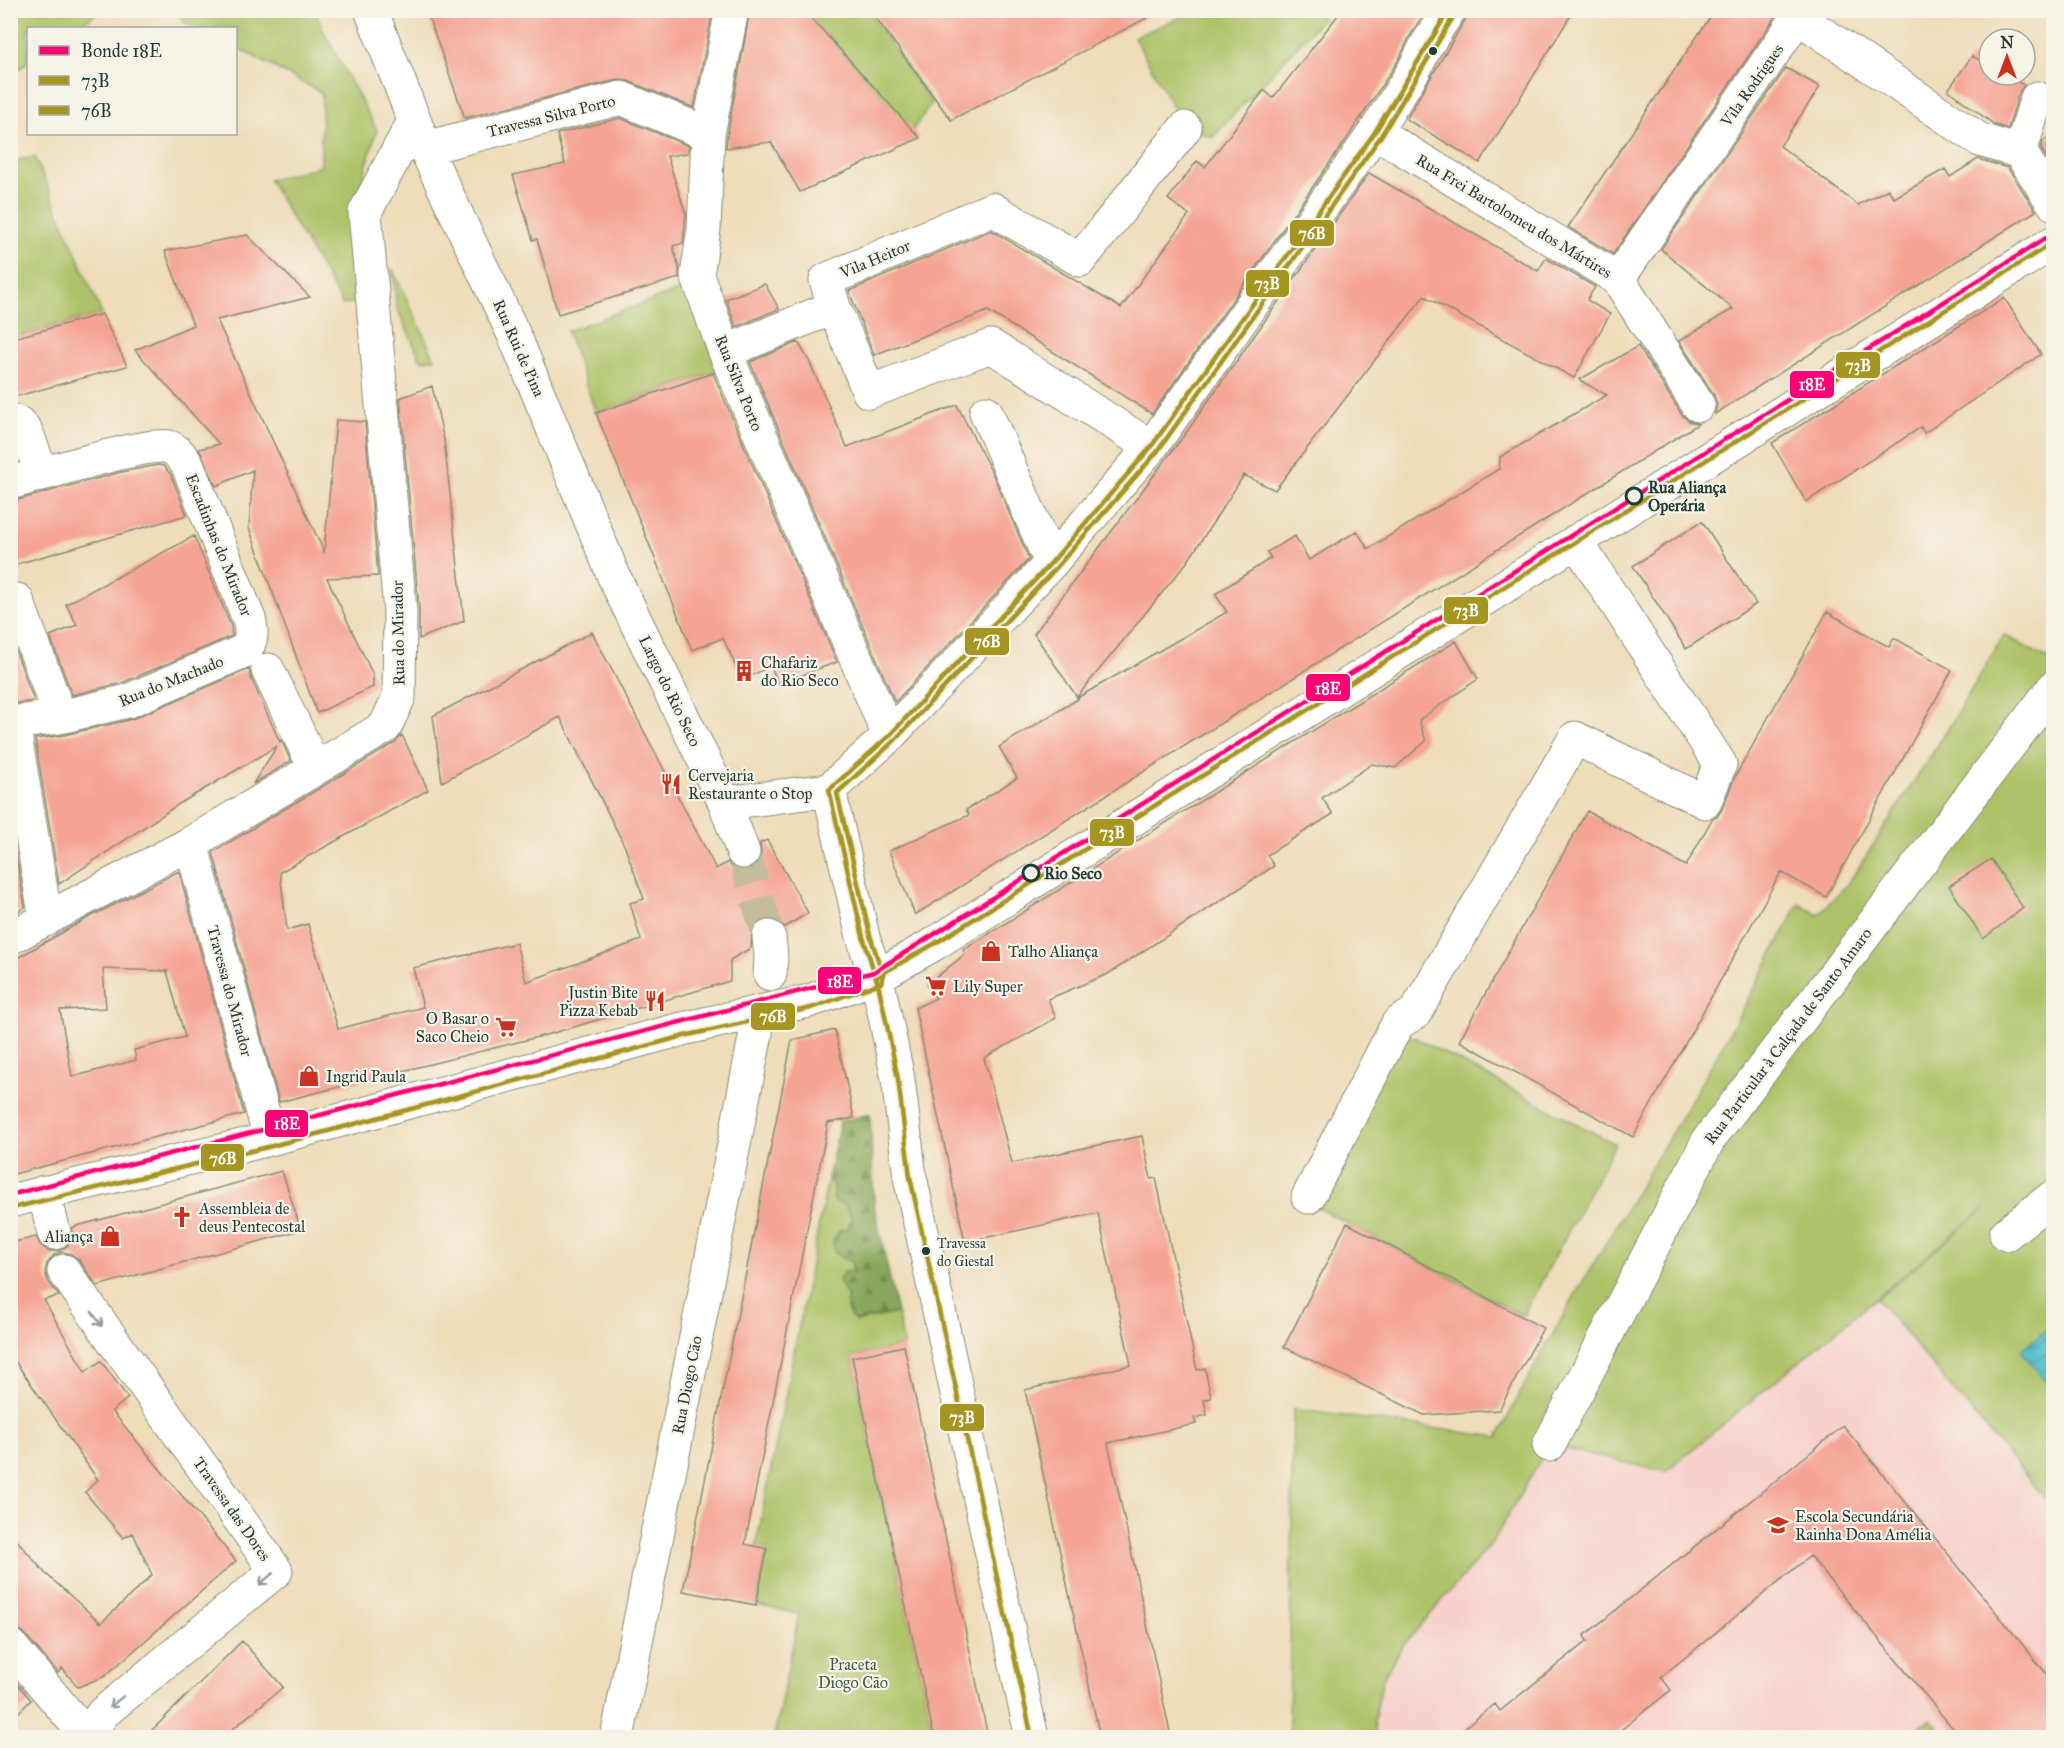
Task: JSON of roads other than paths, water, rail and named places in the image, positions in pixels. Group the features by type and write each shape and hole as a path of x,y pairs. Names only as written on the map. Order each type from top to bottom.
{"street":[{"name":"Rua Rui de Pina","path":"371,10 419,134 515,337 615,579"},
{"name":"Rua Silva Porto","path":"732,10 708,134 704,229 697,275 725,352 889,736"},
{"path":"725,803 829,790 889,736 1051,563 1151,447 1375,132 1449,10"},
{"name":"Vila Rodrigues","path":"1618,279 1798,17 1980,140 2020,152"},
{"name":"Travessa Silva Porto","path":"419,134 621,98 708,134"},
{"path":"2037,98 2020,152 2054,204"},
{"name":"Vila Heitor","path":"834,307 826,280 992,209 1080,260 1185,128"},
{"name":"Rua Frei Bartolomeu dos Mártires","path":"1375,132 1618,279 1698,405"},
{"name":"Rua do Mirador","path":"10,938 191,843 386,727 399,696 400,611 364,212 419,134"},
{"path":"10,1201 270,1139 682,1029 809,1001 876,977 934,944 2054,242"},
{"path":"725,352 834,307 869,392 991,346 1151,447"},
{"path":"986,412 1051,563"},
{"path":"10,420 20,424 26,431 42,474"},
{"name":"Escadinhas do Mirador","path":"10,483 154,447 170,447 181,455 188,466 249,619 251,637"},
{"path":"1308,1197 1398,1023 1415,1012 1575,738 1705,802 1720,764 1576,541"},
{"name":"Largo do Rio Seco","path":"615,579 725,803 743,852"},
{"path":"17,600 60,717"},
{"name":"Rua do Machado","path":"12,723 60,717 128,701 244,651 249,646 251,637"},
{"path":"268,670 315,768"},
{"name":"Rua Particular à Calçada de Santo Amaro","path":"1550,1444 1708,1139 2054,687"},
{"path":"12,723 45,920"},
{"path":"829,790 863,937 876,977 898,1079 910,1177 1032,1737"},
{"name":"Travessa do Mirador","path":"191,843 270,1139"},
{"path":"769,937 770,974"},
{"name":"Rua Diogo Cão","path":"617,1737 756,1033"},
{"path":"44,1192 54,1233"},
{"path":"2006,1234 2054,1196"},
{"name":"Travessa das Dores","path":"64,1270 276,1571 103,1713 87,1737"},
{"path":"10,1645 87,1737"}],"water":[{"path":"2053,1324 2053,1377 2047,1382 2021,1351"}],"tunnel":[{"path":"743,852 769,937"}],"tram line":[{"name":"18E","path":"10,1195 874,972 2054,233"}],"place":[{"name":"Rua Aliança Operária","path":"1634,496"},
{"name":"Chafariz do Rio Seco","path":"744,671"},
{"name":"Cervejaria Restaurante o Stop","path":"671,784"},
{"name":"Rio Seco","path":"1031,873"},
{"name":"Talho Aliança","path":"991,951"},
{"name":"Lily Super","path":"936,986"},
{"name":"Justin Bite Pizza Kebab","path":"655,1001"},
{"name":"O Basar o Saco Cheio","path":"506,1027"},
{"name":"Ingrid Paula","path":"309,1076"},
{"name":"Assembleia de deus Pentecostal","path":"182,1217"},
{"name":"Aliança","path":"110,1236"},
{"name":"Travessa do Giestal","path":"926,1251"},
{"name":"Escola Secundária Rainha Dona Amélia","path":"1778,1525"}],"park label":[{"name":"Praceta Diogo Cão","path":"853,1673"}]}
